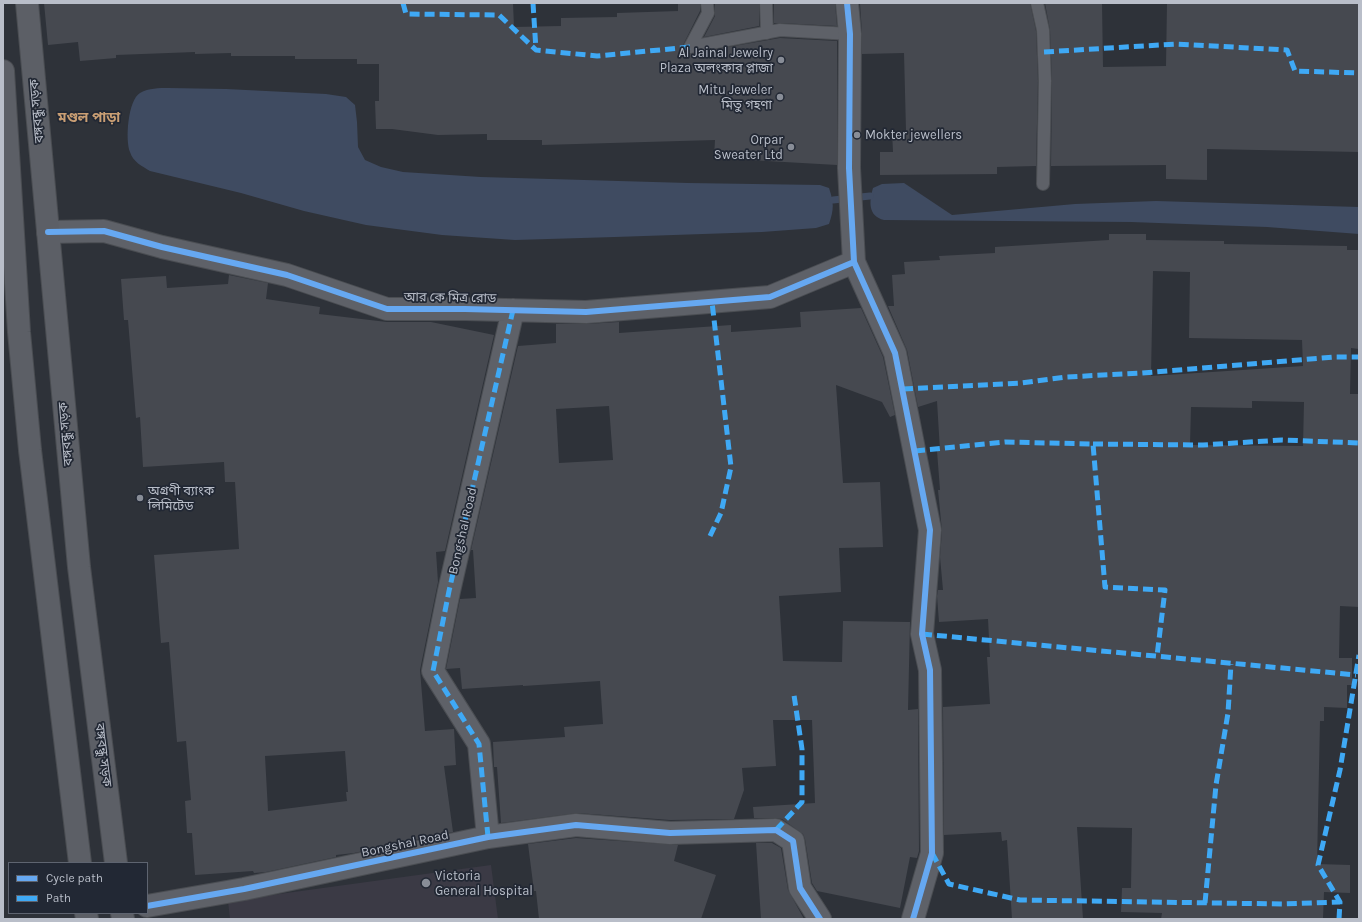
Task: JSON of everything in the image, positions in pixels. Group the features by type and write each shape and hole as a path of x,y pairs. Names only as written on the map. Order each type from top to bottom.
{"main road":[{"name":"বঙ্গবন্ধু সড়ক","path":"27,3 79,567 116,862"},
{"path":"3,71 6,168 30,450 80,862"}],"street":[{"path":"847,3 850,34 849,168 854,257 895,353 930,530 922,634 930,670 932,853 913,919"},
{"name":"আর কে মিত্র রোড","path":"48,232 104,231 162,247 287,275 388,308 586,312 770,297 854,257"},
{"name":"Bongshal Road","path":"488,837 479,744 433,671 449,591 513,310"},
{"name":"Bongshal Road","path":"148,906 244,889 488,837 576,825 670,834 776,830 792,841 800,888 820,919"}],"lane":[{"path":"707,3 708,13 690,47 780,30 850,34"},
{"path":"766,3 767,33"},
{"path":"1037,3 1043,30 1045,74 1043,184"}],"shaded area":[{"name":"Victoria General Hospital","path":"491,865 498,919 230,919 228,901"}],"water":[{"path":"168,88 226,89 326,94 346,97 355,105 358,147 365,160 381,167 403,172 481,177 820,185 829,188 833,202 832,214 829,224 816,228 762,232 515,240 442,235 366,225 304,211 241,193 150,171 141,165 131,155 128,139 130,112 133,103 136,97 143,91"},
{"path":"904,183 952,215 1075,204 1156,201 1359,207 1359,234 1267,227 1131,222 884,220 872,212 871,198 873,188 882,184"}],"building":[{"path":"44,3 513,3 514,27 561,26 561,18 617,17 617,13 678,11 678,3 700,3 700,11 683,45 683,51 688,54 780,38 837,41 837,165 714,158 715,140 542,145 542,140 487,140 487,134 438,135 392,129 376,129 375,101 379,101 379,64 357,64 357,59 295,59 295,56 231,56 231,53 195,54 195,52 116,55 116,58 80,61 78,42 48,45"},
{"path":"715,3 759,3 759,26 704,37 715,16"},
{"path":"774,3 835,3 837,26 774,23"},
{"path":"860,3 1030,3 1036,31 1038,81 1036,166 997,167 997,174 880,175 880,152 893,152 892,131 906,131 904,53 862,54"},
{"path":"1045,3 1102,3 1103,67 1166,66 1167,3 1359,3 1359,152 1207,149 1207,180 1166,179 1166,165 1051,166 1052,81 1050,30"},
{"path":"1109,234 1146,234 1146,240 1224,241 1224,244 1347,246 1347,250 1359,250 1359,349 1351,348 1350,394 1359,394 1359,607 1340,606 1339,658 1352,658 1352,685 1347,685 1347,708 1324,707 1324,721 1320,721 1317,864 1350,865 1350,893 1324,892 1323,919 1161,919 1162,913 1121,912 1122,888 1131,888 1132,828 1077,827 1083,919 1012,919 1007,840 1002,841 1001,832 944,835 943,707 990,704 987,657 990,657 988,619 939,622 937,596 938,590 943,590 940,557 942,531 938,490 940,490 937,451 940,451 937,401 918,407 907,350 888,306 894,306 892,275 905,274 904,262 940,260 939,256 995,253 995,247 1109,240","holes":["1153,271 1190,272 1189,338 1302,340 1303,366 1151,376","1252,401 1304,402 1303,446 1190,445 1191,407 1252,408"]},
{"path":"229,275 268,283 266,299 320,307 319,314 387,322 431,322 494,335 445,551 436,552 438,582 420,670 425,731 454,729 456,765 444,766 453,832 354,853 336,855 336,857 266,872 254,873 253,871 195,875 192,833 187,833 185,801 191,800 186,741 177,742 169,642 161,643 154,555 239,549 235,482 225,482 224,462 143,467 140,417 136,418 128,320 124,320 121,279 166,276 167,288 228,284","holes":["345,751 348,792 346,792 347,801 268,811 265,756"]},
{"path":"861,308 883,357 895,415 890,417 882,402 836,385 843,483 880,482 883,547 839,548 841,592 779,596 783,661 842,662 843,621 910,622 908,710 918,709 919,851 917,858 910,857 900,908 817,891 812,883 803,834 782,819 754,818 753,807 815,803 812,720 773,720 776,766 742,768 744,790 734,819 670,820 577,813 501,823 497,767 494,767 493,742 565,737 564,727 603,724 600,681 462,689 460,668 446,669 460,599 476,598 473,550 471,550 518,346 556,343 556,324 619,322 619,333 731,325 731,332 801,327 800,312","holes":["609,406 613,460 559,463 556,409"]},
{"path":"576,838 678,845 674,861 716,875 701,919 539,919 528,844"},
{"path":"756,843 772,843 781,848 788,890 804,919 761,919"}],"waterway":[{"path":"833,200 870,196"}],"marked path":[{"path":"403,3 406,14 499,15 536,50 597,56 690,47"},
{"path":"533,3 536,50"},
{"path":"1044,52 1176,44 1287,50 1295,71 1359,73"},
{"path":"710,536 721,513 731,467 712,302"},
{"path":"488,837 479,744 433,671 449,591 513,310"},
{"path":"903,389 1021,383 1066,377 1142,373 1335,357 1359,357"},
{"path":"1093,444 1203,445 1282,440 1359,443"},
{"path":"915,451 1005,442 1093,444 1105,587 1165,590 1157,656"},
{"path":"922,634 1356,675"},
{"path":"1339,919 1340,902 1318,865 1340,770 1359,655"},
{"path":"1205,903 1216,785 1228,713 1231,664"},
{"path":"776,830 802,802 802,749 794,695"},
{"path":"932,853 949,884 1020,900 1282,904 1340,902"}],"cycle path":[{"path":"847,3 850,34 849,168 854,262 895,353 930,530 922,634 930,670 932,853 913,919"},
{"path":"48,232 104,231 162,247 287,275 387,309 586,312 770,297 854,262"},
{"path":"148,906 244,889 488,837 576,825 670,833 776,830 793,841 800,888 820,919"}],"place":[{"name":"Al Jainal Jewelry Plaza অলংকার প্লাজা","path":"781,60"},
{"name":"Mitu Jeweler মিতু গহণা","path":"780,97"},
{"name":"Mokter jewellers","path":"857,135"},
{"name":"Orpar Sweater Ltd","path":"791,147"},
{"name":"অগ্রণী ব্যাংক লিমিটেড","path":"140,498"},
{"name":"Victoria General Hospital","path":"426,883"}],"district":[{"name":"মণ্ডল পাড়া","path":"89,118"}]}
